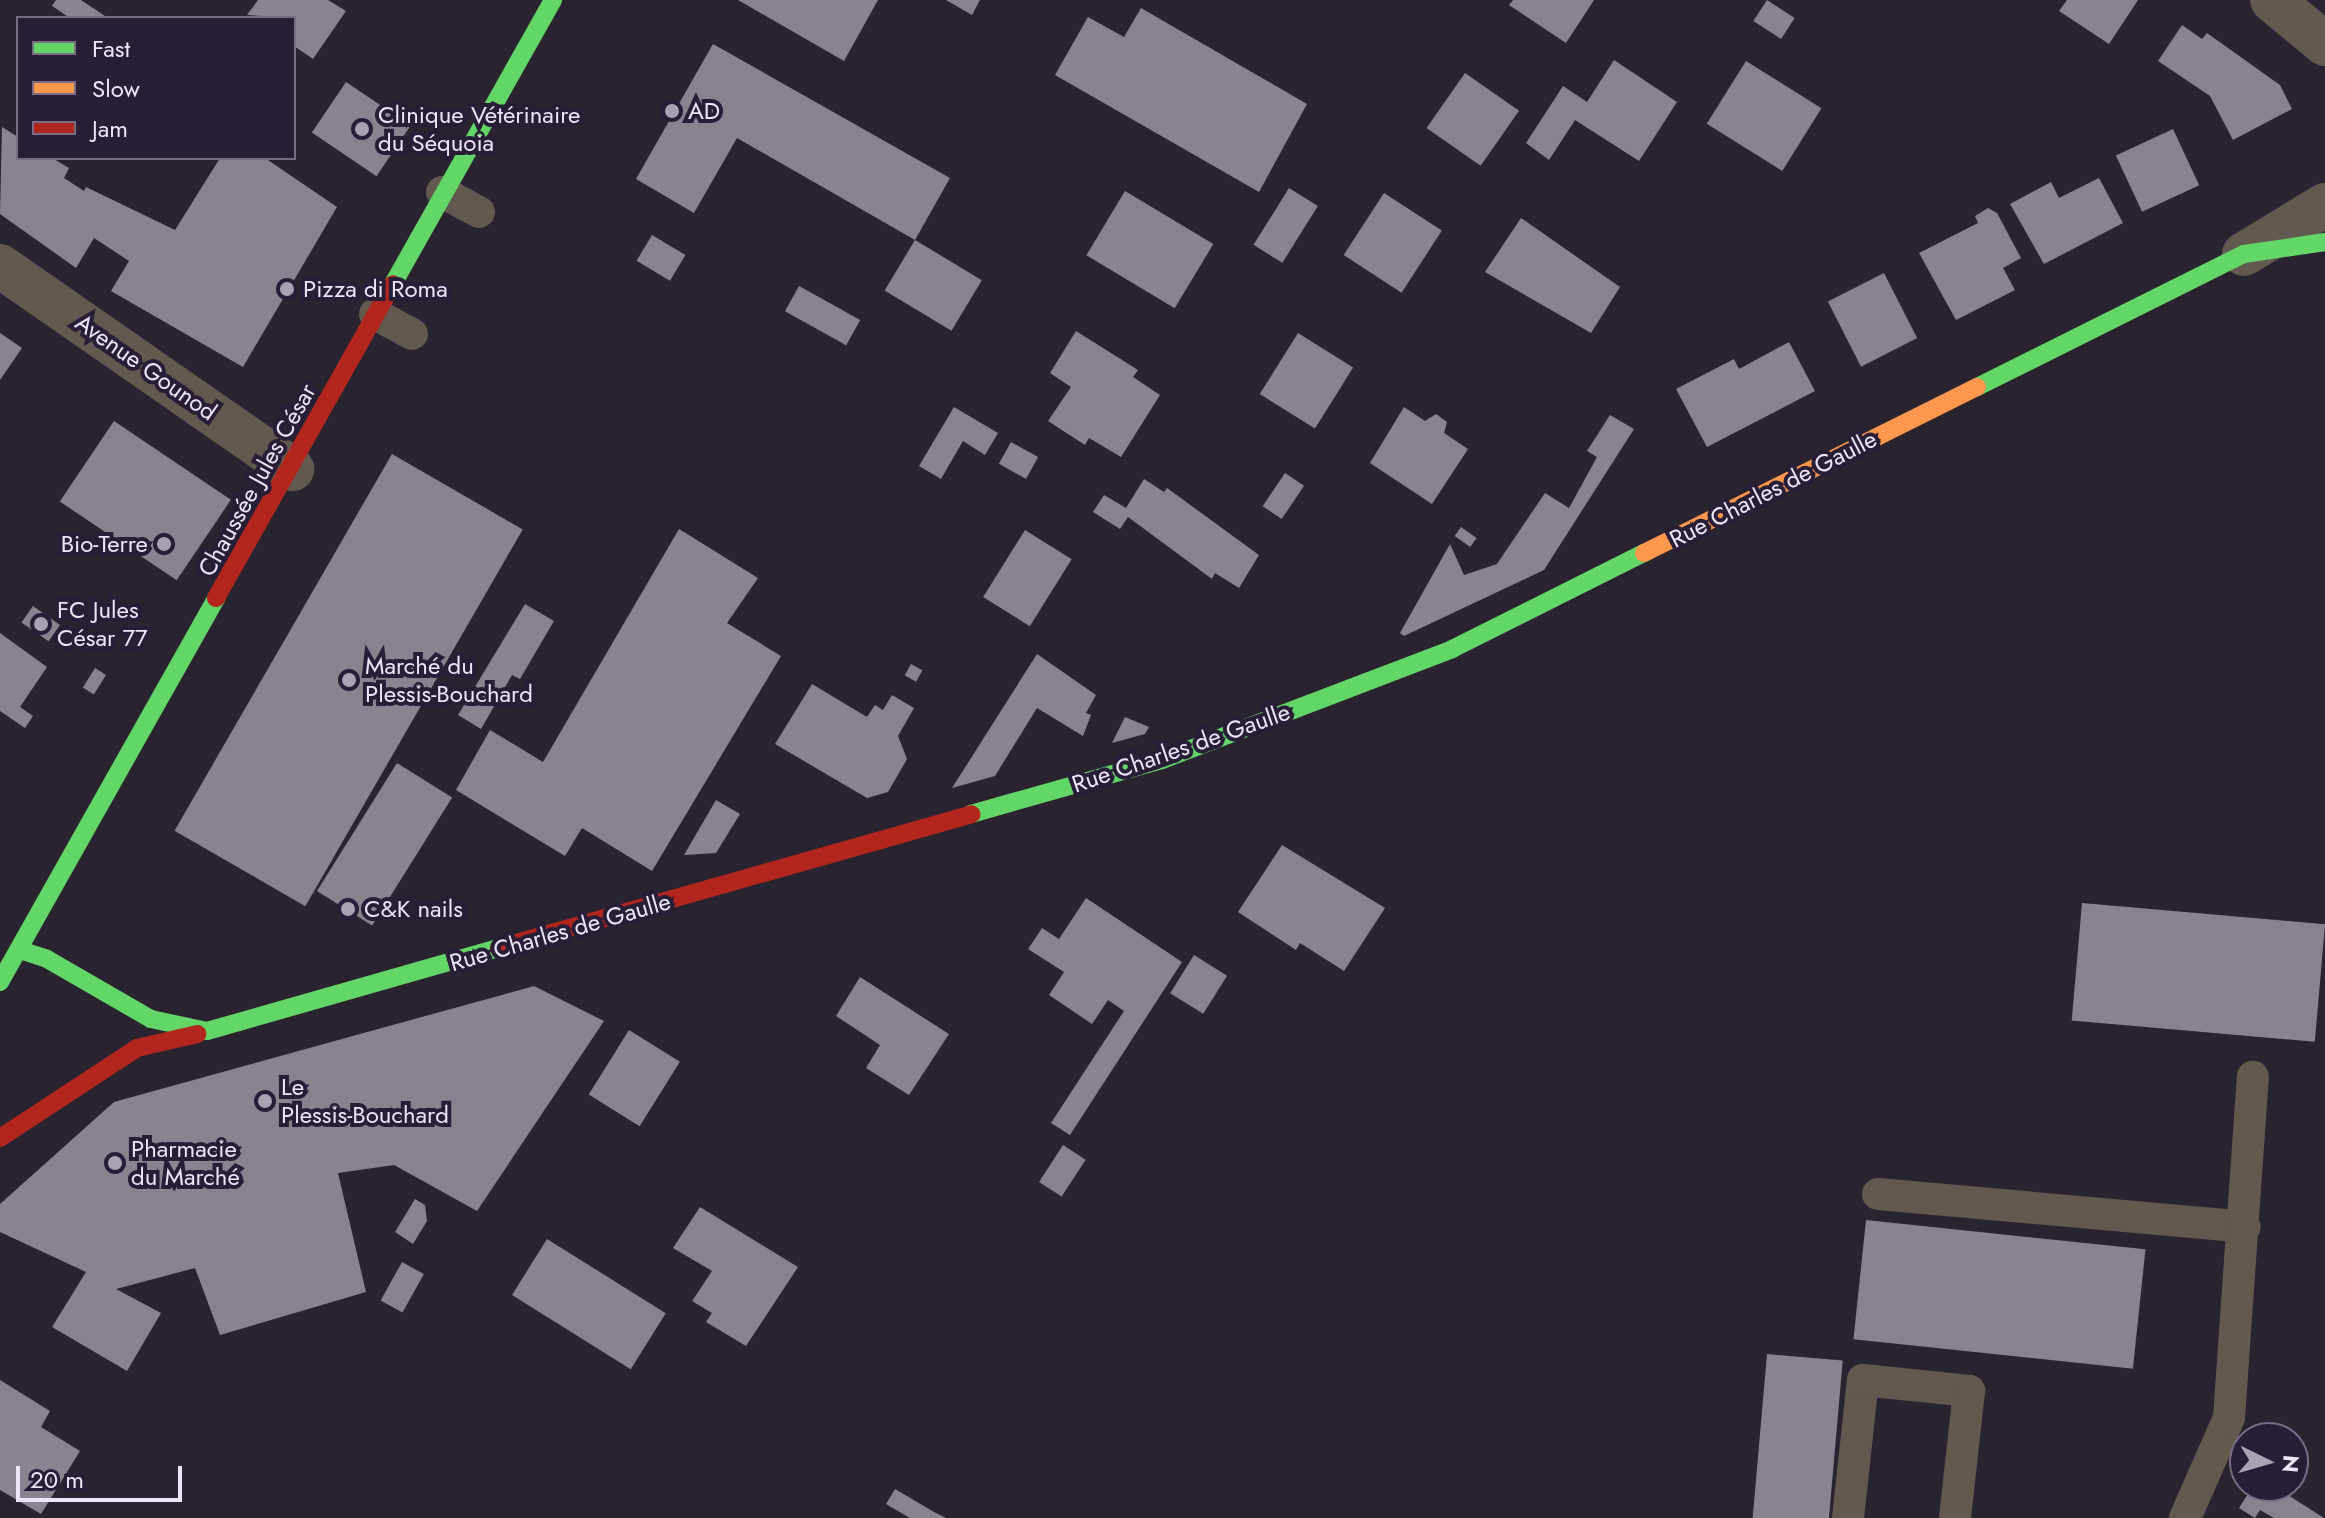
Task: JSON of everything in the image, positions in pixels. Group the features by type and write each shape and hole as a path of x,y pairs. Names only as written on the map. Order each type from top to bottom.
{"street":[{"name":"Chaussée Jules César","path":"7,958 292,469 442,192 553,0"},
{"path":"2272,0 2325,44"},
{"name":"Rue Charles de Gaulle","path":"7,958 47,959 151,1019 207,1031 1162,760 1452,649 2244,254 2325,205"},
{"name":"Rue Charles de Gaulle","path":"2244,254 2325,242"},
{"name":"Avenue Gounod","path":"0,266 292,469"},
{"path":"0,1138 137,1048 207,1031"}],"lane":[{"path":"442,192 479,212"},
{"path":"375,314 412,334"},
{"path":"2185,1518 2229,1418 2245,1227 2253,1077"},
{"path":"1878,1194 2245,1227"},
{"path":"1848,1518 1863,1380 1969,1391 1955,1518"}],"building":[{"path":"56,0 81,0 105,16 67,16 52,6"},
{"path":"258,0 328,0 346,11 313,59 296,47 296,16 247,15"},
{"path":"738,0 878,0 844,61"},
{"path":"946,0 980,0 972,15"},
{"path":"1513,0 1594,0 1566,43 1509,5"},
{"path":"1767,0 1795,18 1781,39 1753,21"},
{"path":"2067,0 2138,0 2109,44 2059,11"},
{"path":"1141,8 1307,104 1259,192 1055,75 1088,17 1124,37"},
{"path":"2182,25 2202,39 2207,33 2280,85 2292,109 2233,140 2210,96 2158,61"},
{"path":"713,44 950,178 915,240 737,138 694,213 636,179"},
{"path":"1614,60 1677,102 1639,161 1575,120 1549,160 1526,143 1563,86 1587,102"},
{"path":"1746,61 1821,108 1782,171 1707,124"},
{"path":"1465,73 1519,111 1481,166 1427,128"},
{"name":"Clinique Vétérinaire du Séquoia","path":"346,82 411,126 377,176 312,133"},
{"path":"2,127 16,136 16,160 55,160 69,168 64,178 84,191 86,187 175,230 219,160 268,160 337,207 243,367 111,291 129,261 94,238 76,268 0,214"},
{"path":"2173,129 2199,185 2142,212 2116,156"},
{"path":"2099,178 2123,223 2044,264 2010,204 2051,182 2059,198"},
{"path":"1289,188 1318,206 1282,263 1253,245"},
{"path":"1125,191 1213,244 1175,308 1086,255"},
{"path":"1384,193 1442,231 1402,293 1344,255"},
{"path":"1988,208 1997,213 2021,258 2003,268 2015,290 1956,320 1919,253 1978,223 1975,216"},
{"path":"1521,218 1620,287 1591,333 1485,272"},
{"path":"652,235 685,255 670,281 637,261"},
{"path":"915,240 982,280 951,331 885,291"},
{"path":"1884,273 1917,338 1861,367 1828,302"},
{"path":"799,286 860,320 846,345 785,311"},
{"path":"1076,331 1138,370 1133,377 1160,395 1121,457 1089,438 1085,445 1048,421 1071,387 1050,373"},
{"path":"0,333 22,348 0,380"},
{"path":"1298,333 1353,367 1315,429 1260,394"},
{"path":"1789,342 1815,391 1707,447 1676,389 1734,359 1739,369"},
{"path":"954,407 998,433 985,455 963,441 941,479 919,466"},
{"path":"1404,407 1425,421 1436,414 1447,422 1444,433 1468,449 1432,504 1370,463"},
{"path":"1610,415 1634,429 1544,570 1404,636 1400,633 1450,544 1464,575 1497,564 1545,493 1569,508 1597,457 1587,451"},
{"name":"Bio-Terre","path":"114,421 231,500 177,580 60,501"},
{"path":"1011,442 1038,457 1026,479 999,464"},
{"name":"Marché du Plessis-Bouchard","path":"392,454 523,530 305,906 174,831"},
{"path":"1285,473 1304,486 1282,519 1263,506"},
{"path":"1144,479 1164,492 1167,488 1259,555 1239,588 1215,573 1212,579 1128,517 1120,529 1093,512 1104,495 1126,508"},
{"path":"1461,527 1477,538 1470,547 1455,536"},
{"path":"679,529 758,578 727,623 781,656 652,871 582,828 565,856 456,790 490,730 543,762"},
{"path":"1025,530 1072,559 1030,626 983,597"},
{"path":"525,604 554,621 520,679 512,675 481,729 458,715"},
{"name":"FC Jules César 77","path":"33,606 60,625 49,641 22,622"},
{"path":"0,633 47,667 20,707 33,716 25,728 0,711"},
{"path":"1037,654 1096,695 1086,713 1091,715 1083,736 1037,708 995,776 952,788"},
{"path":"911,664 922,670 916,682 905,675"},
{"path":"95,668 106,675 94,694 83,688"},
{"path":"812,684 867,717 875,705 883,710 892,695 914,708 898,736 907,759 888,792 867,798 775,744"},
{"path":"1125,717 1149,727 1145,734 1112,743"},
{"path":"397,763 452,797 372,926 317,891"},
{"path":"716,800 740,814 716,853 684,855"},
{"path":"1282,845 1385,908 1344,971 1300,943 1296,950 1238,912"},
{"path":"1086,898 1182,962 1070,1135 1051,1123 1124,1011 1108,1000 1092,1024 1049,995 1064,972 1028,949 1042,928 1059,939"},
{"path":"2082,903 2325,924 2315,1042 2072,1021"},
{"path":"1194,955 1227,976 1203,1014 1170,993"},
{"path":"860,977 949,1034 909,1095 866,1068 880,1045 836,1016"},
{"path":"534,986 604,1021 477,1211 394,1165 338,1173 366,1292 220,1335 195,1268 116,1289 161,1313 127,1371 52,1327 86,1272 0,1232 0,1204 114,1102"},
{"path":"629,1030 680,1062 640,1126 589,1094"},
{"path":"1063,1145 1086,1160 1062,1197 1039,1182"},
{"path":"415,1199 425,1205 427,1221 413,1244 395,1232"},
{"path":"700,1207 798,1267 746,1346 706,1322 712,1313 692,1301 712,1271 673,1248"},
{"path":"1866,1220 2145,1249 2133,1369 1853,1339"},
{"path":"547,1239 666,1313 631,1369 512,1295"},
{"path":"402,1262 424,1274 403,1313 381,1300"},
{"path":"1767,1354 1843,1361 1829,1518 1753,1518"},
{"path":"0,1380 50,1411 41,1427 80,1451 41,1514 0,1490"},
{"path":"895,1489 946,1518 910,1518 886,1504"},
{"path":"2243,1502 2299,1502 2324,1518 2274,1518 2260,1510 2255,1518 2239,1508"}],"traffic: fast":[{"path":"393,284 553,0"},
{"path":"1977,387 2244,254 2325,242"},
{"path":"971,814 1162,760 1452,649 1644,553"},
{"path":"0,982 216,598"},
{"path":"20,950 47,959 151,1019 207,1031 499,948"}],"traffic: slow":[{"path":"1644,553 1977,387"}],"traffic: jam":[{"path":"216,598 393,284"},
{"path":"499,948 971,814"},
{"path":"0,1138 137,1048 197,1034"}],"place":[{"name":"AD","path":"672,111"},
{"name":"Clinique Vétérinaire du Séquoia","path":"362,129"},
{"name":"Pizza di Roma","path":"287,289"},
{"name":"Bio-Terre","path":"164,544"},
{"name":"FC Jules César 77","path":"41,624"},
{"name":"Marché du Plessis-Bouchard","path":"349,680"},
{"name":"C&K nails","path":"348,909"},
{"name":"Le Plessis-Bouchard","path":"265,1101"},
{"name":"Pharmacie du Marché","path":"115,1163"}]}
